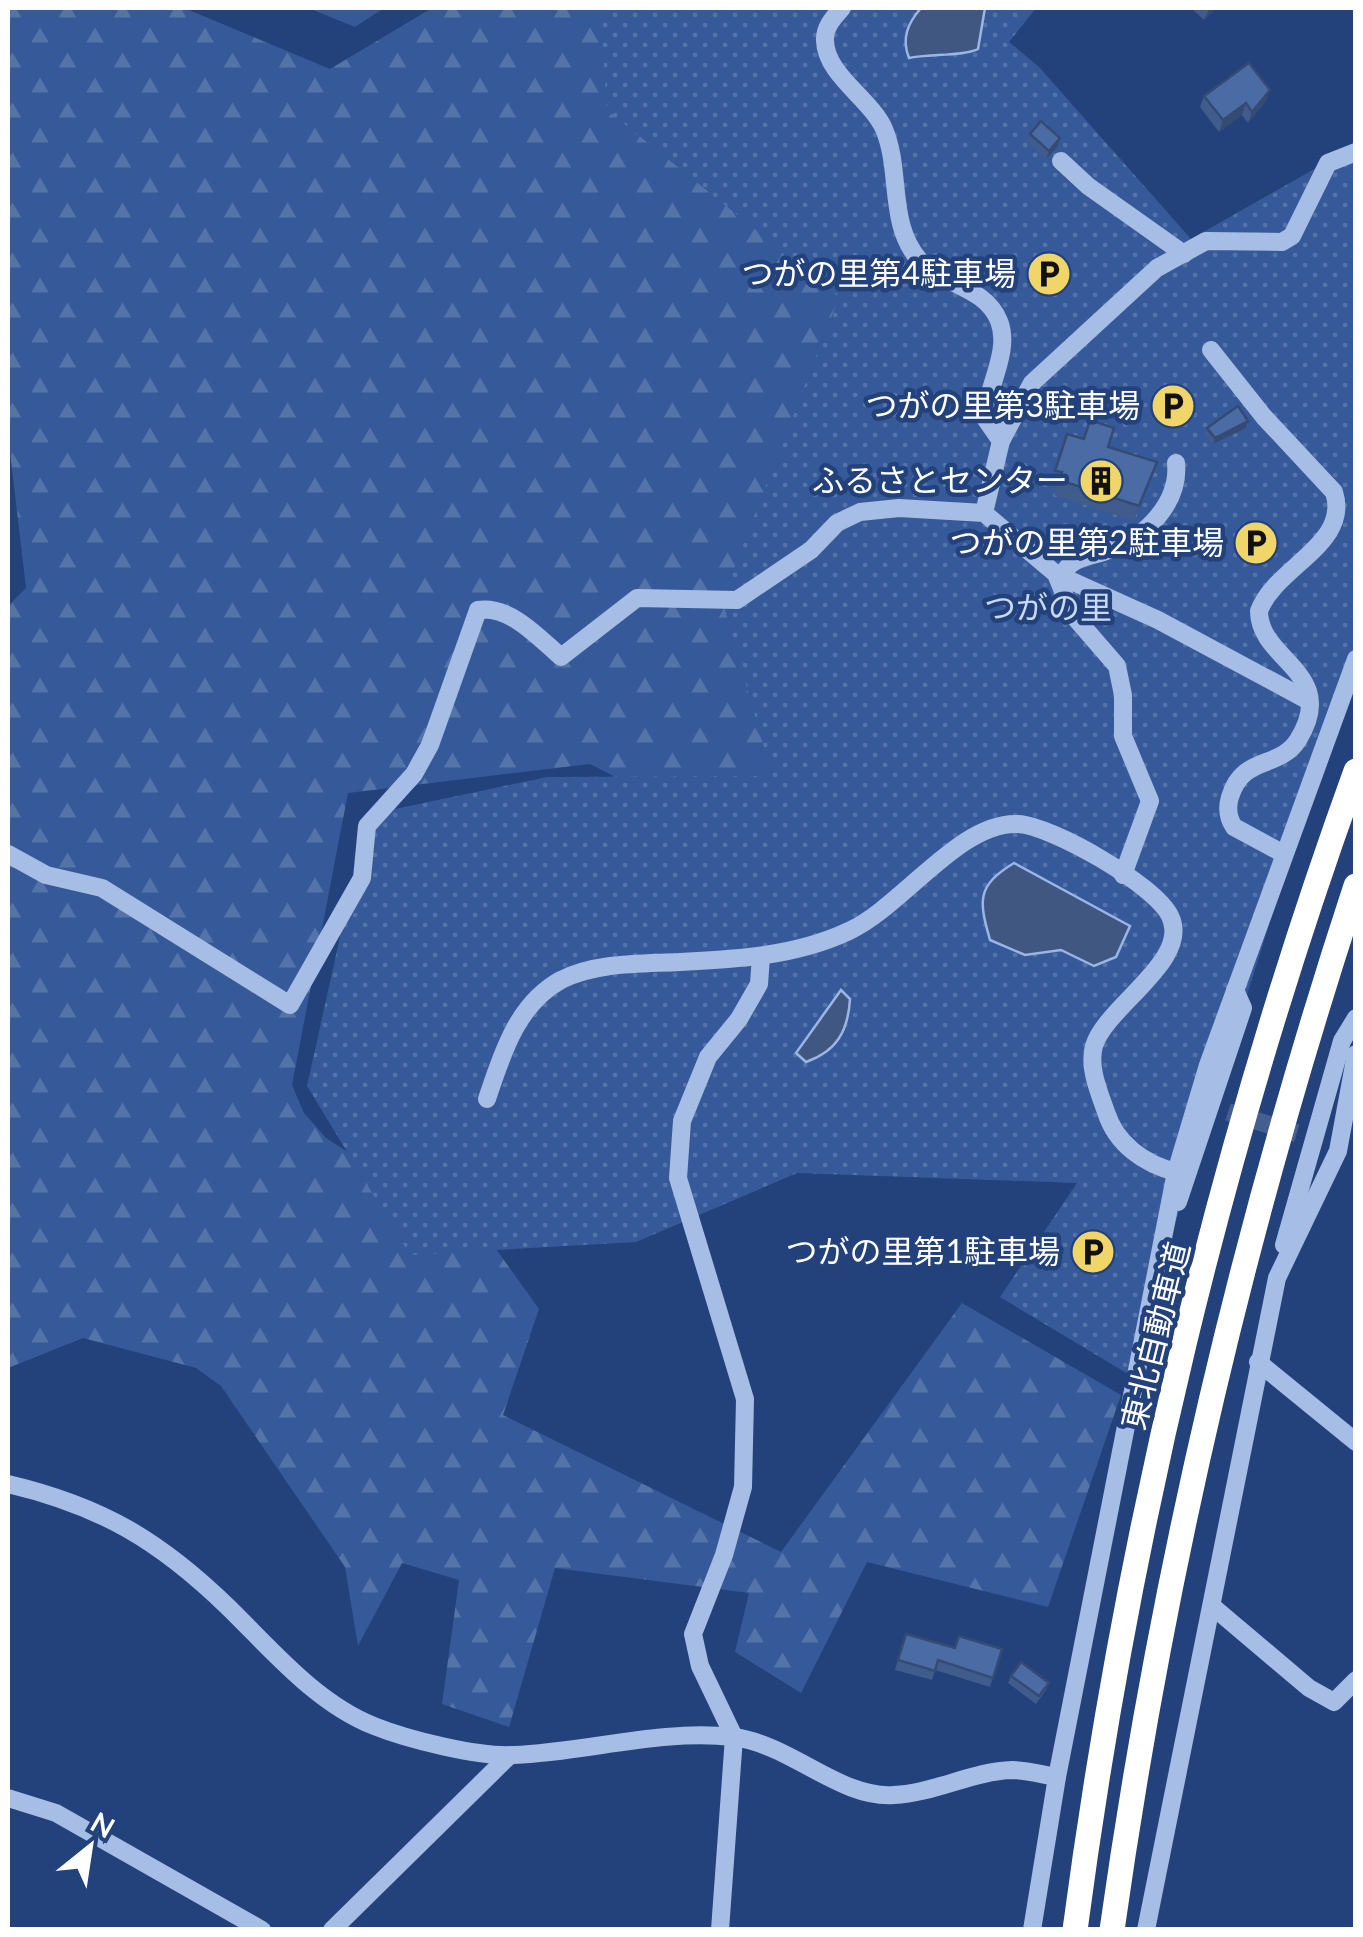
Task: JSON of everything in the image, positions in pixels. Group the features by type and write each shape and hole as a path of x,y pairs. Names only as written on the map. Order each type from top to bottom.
{"highway":[{"name":"東北自動車道","path":"1075,1930 1133,1586 1200,1288 1292,961 1356,770"},
{"path":"1112,1930 1145,1720 1192,1484 1273,1156 1356,886"}],"street":[{"path":"842,8 829,22 824,41 832,63 874,109 886,134 906,242 923,264 972,291 990,306 999,321 1003,340 984,418 1001,441"},
{"path":"984,513 1001,441 1032,382 1157,268 1206,241 1282,242 1292,236 1328,163 1356,152"},
{"path":"1062,161 1088,186 1184,254"},
{"path":"1211,350 1264,417 1334,492 1339,506 1330,532 1269,591 1258,611 1264,634 1304,675 1309,701 1297,742 1238,776 1228,802 1234,827 1284,854"},
{"path":"1059,574 1070,563 1114,549 1160,516 1177,478 1176,463"},
{"path":"8,854 46,876 102,888 290,1005 362,878 362,838 367,826 414,774 430,745 478,610 505,614 561,657 638,598 737,600 811,550 837,523 860,512 914,508 984,513 1059,574 1247,666 1309,701"},
{"path":"1059,574 1072,614 1117,666 1123,695 1123,736 1150,801 1123,875"},
{"path":"1032,1930 1058,1777 1176,1172 1235,990 1356,659"},
{"path":"488,1098 521,1017 541,994 563,979 626,964 761,956 813,946 851,930 890,906 970,838 994,826 1036,827 1157,896 1172,919 1172,943 1144,984 1104,1023 1093,1049 1094,1073 1111,1130 1133,1152 1176,1172"},
{"path":"720,1930 734,1737 700,1666 693,1634 724,1556 743,1486 745,1400 678,1178 682,1121 708,1056 739,1019 759,984 761,956"},
{"path":"1164,1235 1220,1109 1244,1008 1235,990"},
{"path":"1146,1930 1276,1278 1309,1137 1342,1041 1355,1023"},
{"path":"1276,1278 1338,1151 1356,1054"},
{"path":"1258,1362 1356,1442"},
{"path":"8,1484 91,1507 150,1541 224,1603 302,1679 354,1717 427,1740 510,1756 639,1740 734,1737 817,1767 845,1788 892,1796 1011,1770 1058,1777"},
{"path":"1212,1606 1309,1688 1334,1702 1356,1680"},
{"path":"332,1930 510,1756"},
{"path":"8,1798 56,1813 262,1930"}],"path":[{"path":"1160,516 1199,554"}],"green space":[{"path":"8,8 184,8 330,69 432,8 751,8 855,196 788,864 590,764 348,793 292,1085 304,1113 326,1138 363,1162 450,1185 539,1309 503,1415 781,1552 962,1303 1121,1395 1048,1607 867,1562 801,1693 735,1652 749,1593 555,1568 509,1727 442,1704 459,1580 402,1563 358,1646 345,1567 221,1386 196,1368 83,1338 8,1368 8,606 26,588 8,435"},
{"path":"308,8 384,8 355,27"},
{"name":"つがの里","path":"600,8 1036,8 1009,42 1039,67 1191,239 1355,146 1355,651 1128,1374 1000,1297 1077,1183 797,1173 636,1242 410,1255 307,1086 367,815 547,777 772,776 722,599 839,297 607,110"}],"shaded area":[{"path":"921,8 985,8 978,49 909,58 907,31"},
{"path":"1014,863 1130,926 1116,957 1094,966 1061,950 1025,955 990,940 984,895 993,879"},
{"path":"841,990 850,999 843,1030 833,1046 806,1062 796,1053"}],"building":[{"path":"1249,63 1270,90 1252,112 1246,103 1223,120 1204,96"},
{"path":"1041,121 1060,138 1049,151 1030,134"},
{"path":"1238,406 1248,421 1215,438 1207,428"},
{"path":"1090,420 1114,428 1108,447 1157,462 1139,506 1059,480 1062,472 1055,471 1067,434 1084,439"},
{"path":"906,1634 955,1648 959,1636 1002,1649 993,1678 938,1660 935,1671 898,1660"},
{"path":"1021,1662 1049,1683 1039,1696 1011,1676"}],"tunnel":[{"path":"1228,1112 1302,1135"}],"place":[{"name":"つがの里第4駐車場","path":"1049,274"},
{"name":"つがの里第3駐車場","path":"1173,406"},
{"name":"ふるさとセンター","path":"1101,481"},
{"name":"つがの里第2駐車場","path":"1256,543"},
{"name":"つがの里第1駐車場","path":"1093,1252"}]}
